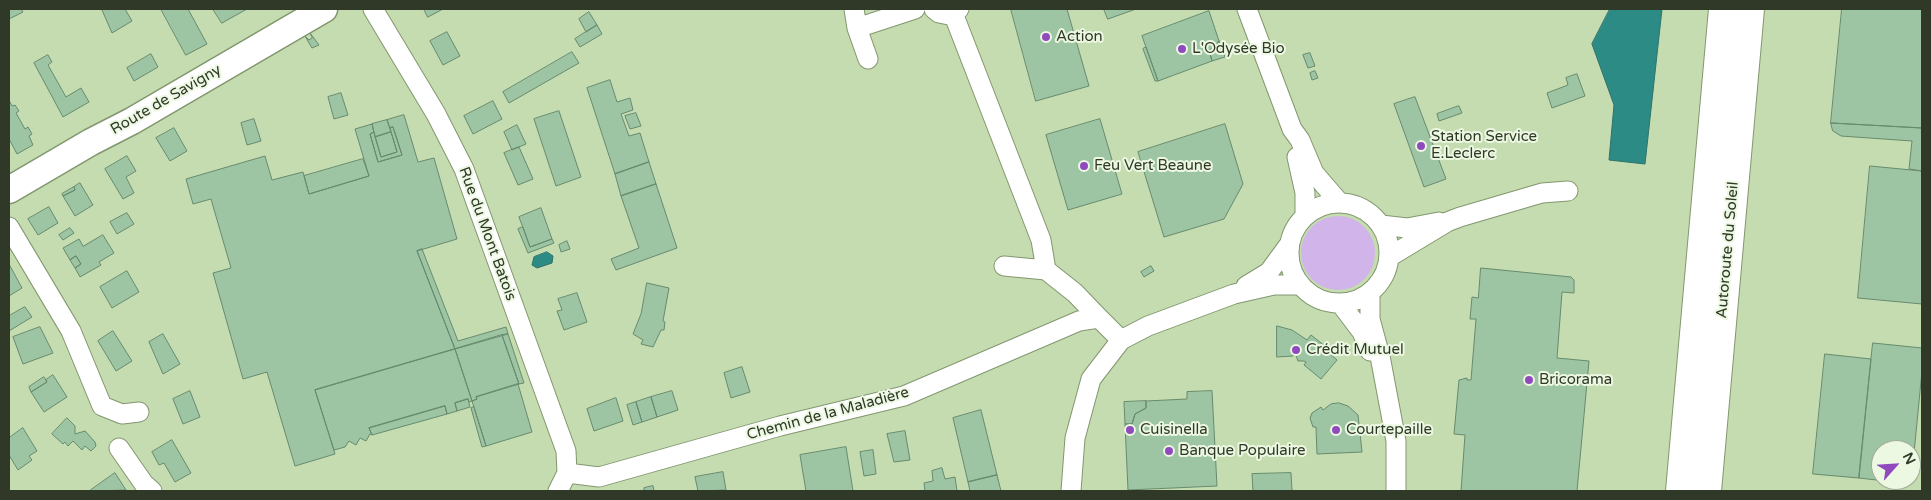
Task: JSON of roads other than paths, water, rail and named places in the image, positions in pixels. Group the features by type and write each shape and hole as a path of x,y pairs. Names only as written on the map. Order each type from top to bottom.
{"highway":[{"name":"Autoroute du Soleil","path":"1680,491 1723,9"},
{"name":"Autoroute du Soleil","path":"1707,491 1750,9"},
{"path":"1724,491 1751,149 1742,94"}],"main road":[{"name":"Route de Savigny","path":"9,190 324,9"}],"street":[{"name":"Rue du Mont Batois","path":"373,9 432,106 464,169 566,451 567,473"},
{"path":"854,9 857,28 868,60"},
{"path":"857,28 915,9"},
{"path":"934,9 944,15 956,11 1041,240 1046,270"},
{"path":"1247,9 1292,129 1300,140 1314,173 1339,202"},
{"path":"1292,129 1292,143 1305,194 1305,214"},
{"path":"1381,225 1407,228 1447,222 1532,196 1568,191"},
{"path":"1234,294 1269,272 1288,246 1297,223 1305,214 1321,205 1339,202 1363,208 1381,225 1388,240 1389,257 1386,270 1380,282 1370,293 1356,300 1340,304 1325,302 1311,295 1300,285 1292,274 1288,260 1288,246"},
{"path":"1389,257 1447,222"},
{"path":"9,227 71,331 102,406 122,414 139,412"},
{"path":"1004,266 1046,270 1075,293 1121,340"},
{"path":"1071,491 1075,438 1091,379 1121,340 1148,326 1234,294 1274,285 1300,285"},
{"path":"1370,293 1370,319 1380,356 1396,441 1396,491"},
{"path":"1340,304 1362,332 1382,374"},
{"name":"Chemin de la Maladière","path":"567,473 599,477 780,426 904,396 1080,321 1099,318"},
{"path":"119,448 144,484 152,491"},
{"path":"558,491 567,473"}],"water":[{"path":"1610,9 1662,9 1645,164 1609,160 1614,105 1592,44"},
{"path":"547,252 553,256 552,263 537,268 532,265 534,257"}],"place":[{"name":"Action","path":"1046,37"},
{"name":"L'Odysée Bio","path":"1182,49"},
{"name":"Station Service E.Leclerc","path":"1421,146"},
{"name":"Feu Vert Beaune","path":"1084,166"},
{"name":"Crédit Mutuel","path":"1296,350"},
{"name":"Bricorama","path":"1529,380"},
{"name":"Cuisinella","path":"1130,430"},
{"name":"Courtepaille","path":"1336,430"},
{"name":"Banque Populaire","path":"1169,451"}]}
